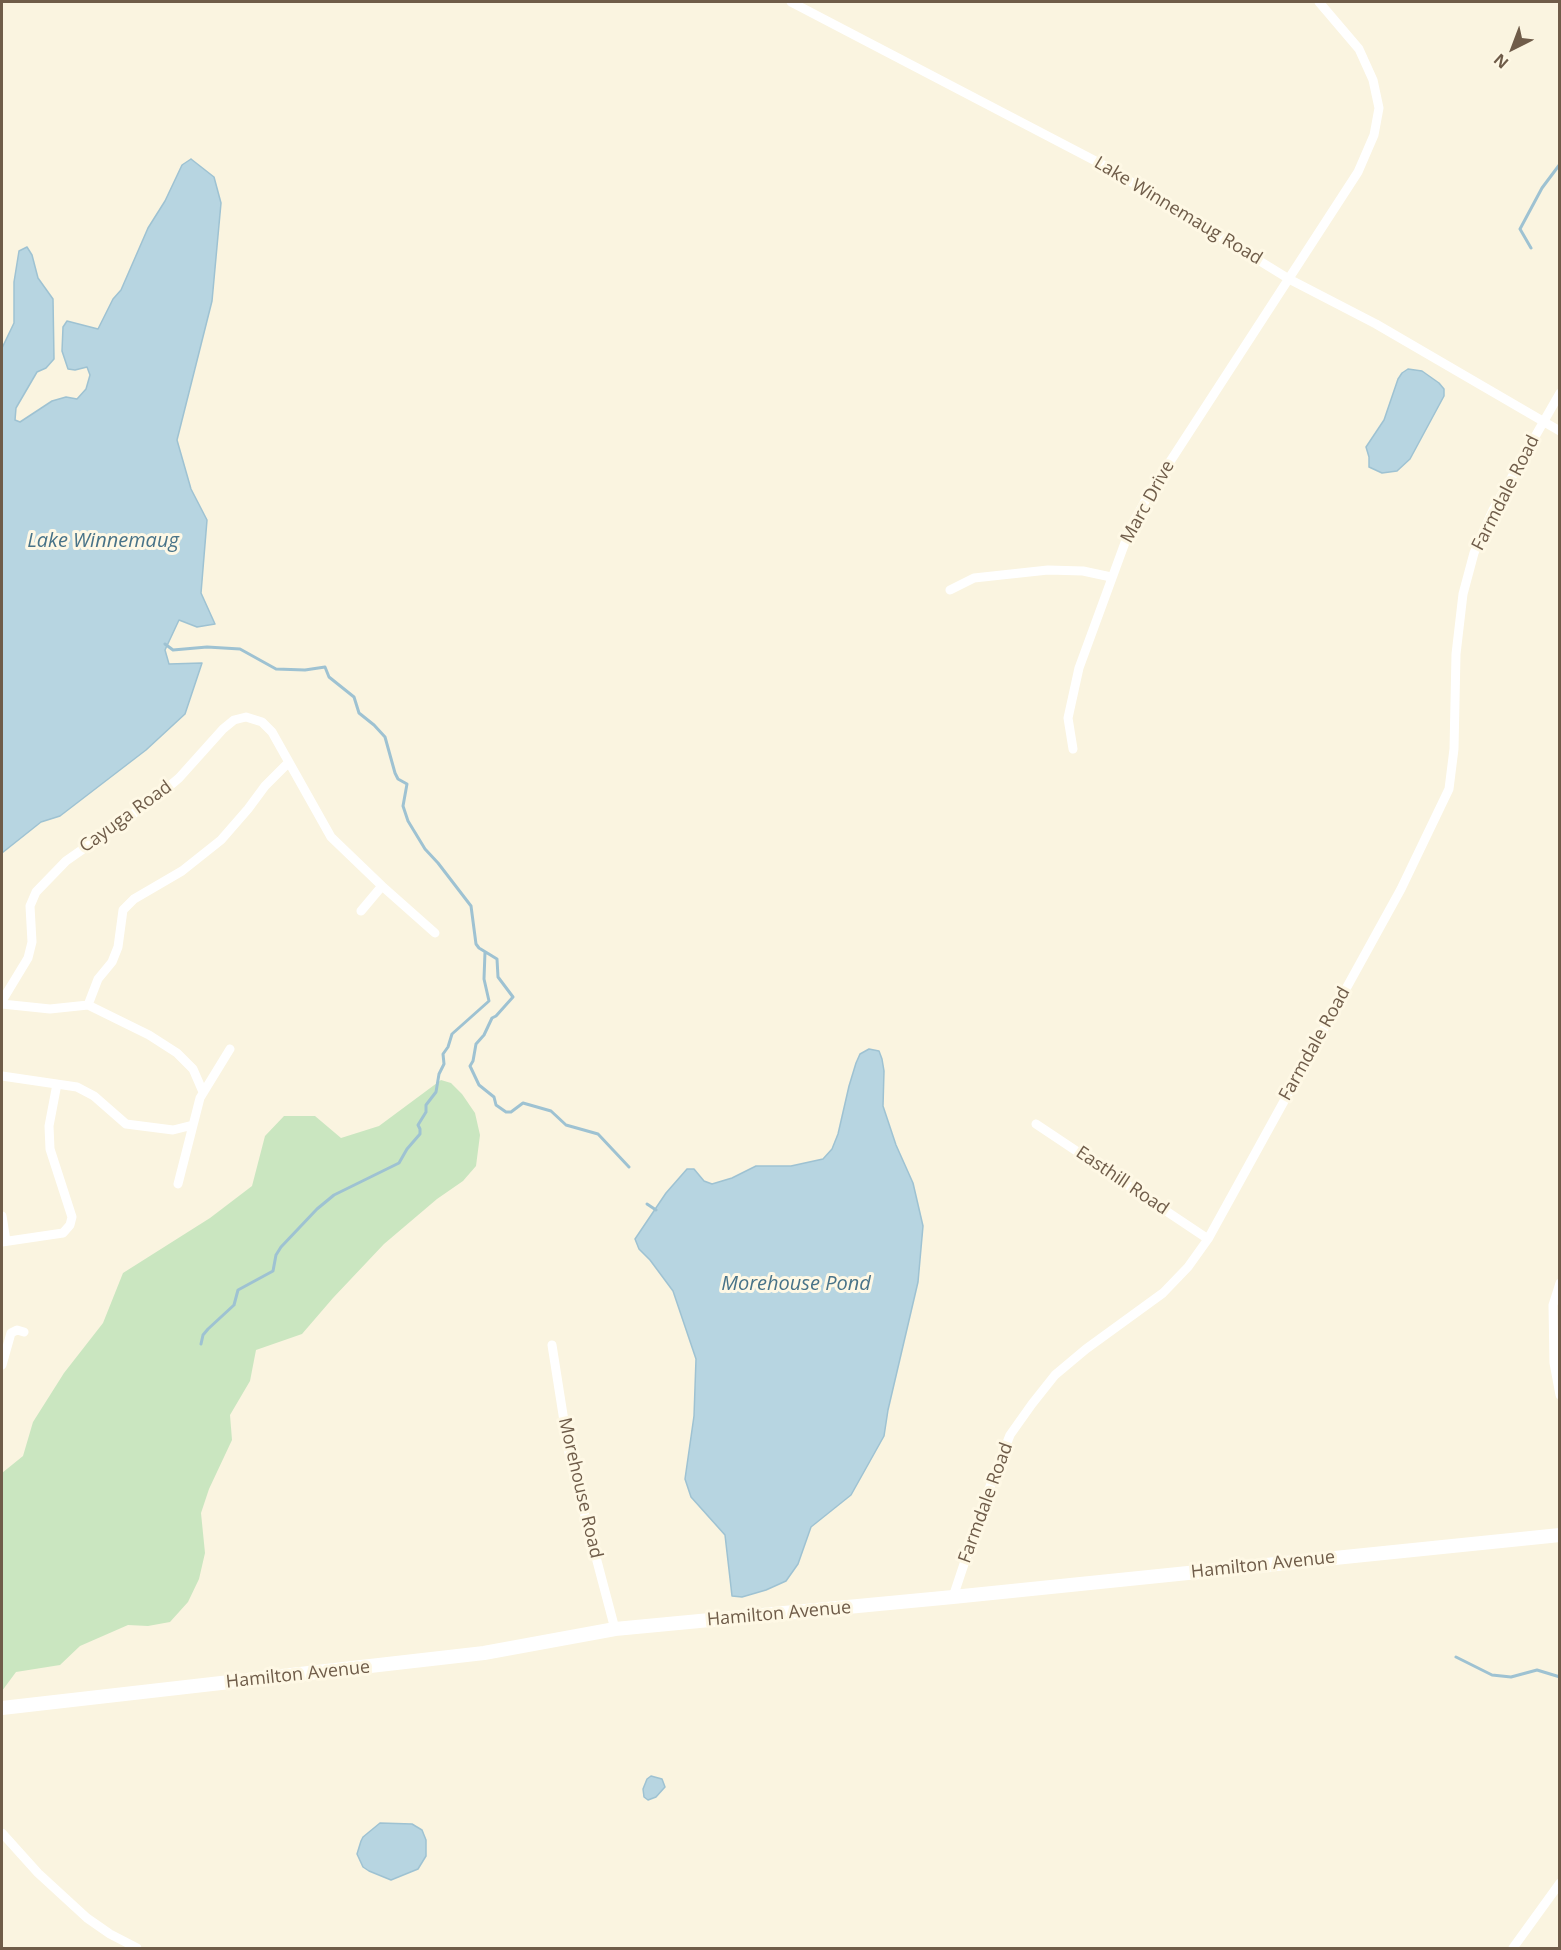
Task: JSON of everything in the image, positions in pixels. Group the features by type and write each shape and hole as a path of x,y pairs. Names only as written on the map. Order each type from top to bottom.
{"street":[{"name":"Lake Winnemaug Road","path":"791,2 1107,167 1289,279 1376,324 1560,430"},
{"name":"Marc Drive","path":"1073,749 1068,718 1079,668 1130,529 1149,494 1358,172 1374,135 1378,108 1373,80 1359,49 1319,2"},
{"name":"Farmdale Road","path":"953,1597 989,1489 1010,1435 1055,1375 1086,1349 1163,1293 1188,1267 1208,1239 1401,889 1449,789 1455,749 1456,654 1463,594 1474,553 1493,510 1560,393"},
{"path":"950,590 974,578 1045,570 1083,572 1111,577"},
{"name":"Cayuga Road","path":"2,1002 28,958 32,942 30,906 36,892 66,861 153,800 179,778 223,729 234,720 246,717 262,722 272,732 331,837 435,933"},
{"path":"88,1005 98,979 115,955 123,910 134,899 183,871 221,840 265,786 289,762"},
{"path":"361,911 382,886"},
{"path":"2,1002 50,1008 88,1005 149,1035 177,1053 193,1069 203,1092"},
{"path":"178,1184 203,1092 230,1049"},
{"path":"2,1076 77,1087 94,1096 126,1124 173,1130 193,1125"},
{"path":"2,1216 4,1242 63,1233 70,1226 72,1217 50,1149 49,1126 57,1084"},
{"name":"Easthill Road","path":"1036,1124 1208,1239"},
{"path":"1560,1283 1553,1305 1554,1363 1560,1395"},
{"path":"2,1365 11,1333 17,1330 24,1332"},
{"name":"Morehouse Road","path":"552,1345 570,1459 615,1629"},
{"name":"Hamilton Avenue","path":"2,1708 484,1653 615,1629 1560,1535"},
{"path":"2,1833 38,1873 87,1918 110,1935 136,1948"},
{"path":"1513,1948 1560,1883"}],"green space":[{"path":"441,1080 451,1083 475,1113 480,1135 476,1166 463,1181 437,1199 384,1244 302,1334 256,1350 250,1381 230,1415 232,1440 209,1489 201,1513 205,1553 199,1579 188,1602 170,1622 148,1626 128,1625 80,1646 60,1665 16,1672 2,1691 2,1473 23,1456 33,1422 64,1373 103,1323 123,1273 210,1218 252,1186 265,1136 284,1116 315,1116 341,1138 379,1126"}],"water":[{"name":"Lake Winnemaug","path":"191,159 214,177 221,203 212,301 177,440 191,489 207,520 201,593 215,624 197,627 179,620 165,650 169,664 202,663 185,714 146,750 60,816 41,822 2,853 2,348 14,323 14,282 19,251 27,247 32,255 38,278 53,299 54,359 46,368 37,372 16,408 15,420 20,422 52,401 66,397 77,399 86,389 90,375 87,367 68,369 62,351 63,327 67,321 98,329 113,299 121,290 148,228 165,201 182,165"},
{"path":"1408,369 1422,371 1439,383 1444,389 1444,396 1410,459 1397,471 1382,473 1369,467 1366,447 1384,420 1398,379"},
{"name":"Morehouse Pond","path":"869,1049 879,1051 882,1059 883,1106 896,1145 913,1183 923,1226 918,1282 884,1436 851,1495 811,1527 798,1564 786,1581 742,1597 732,1596 725,1535 691,1497 685,1479 694,1416 696,1359 673,1291 639,1249 635,1239 666,1193 687,1169 694,1169 704,1181 712,1184 732,1178 756,1166 791,1166 823,1159 832,1149 838,1134 856,1063 860,1054"},
{"path":"651,1776 662,1779 665,1787 656,1797 648,1800 644,1797 643,1789 647,1779"},
{"path":"380,1823 412,1824 422,1830 426,1840 426,1856 418,1869 391,1880 363,1867 357,1854 361,1841"}],"waterway":[{"path":"1531,248 1520,229 1542,188 1560,164"},
{"path":"165,644 173,650 207,647 240,649 276,669 305,670 325,667 329,677 354,697 359,713 385,737 395,773 398,779 407,784 403,806 408,821 425,849 471,906 476,944 497,959 498,977 513,997 492,1018 484,1035 476,1044 470,1066 479,1085 494,1097 496,1105 506,1112 511,1112 523,1103 551,1111 566,1125 598,1134 629,1167"},
{"path":"201,1344 203,1335 208,1329 234,1305 238,1290 273,1271 276,1255 281,1247 317,1209 334,1195 399,1163 420,1134 418,1125 426,1112 426,1105 436,1092 439,1074 444,1064 443,1054 452,1034 489,1001 484,979 485,952"},
{"path":"647,1204 656,1210"},
{"path":"1456,1657 1492,1675 1511,1677 1537,1670 1560,1677"}]}
